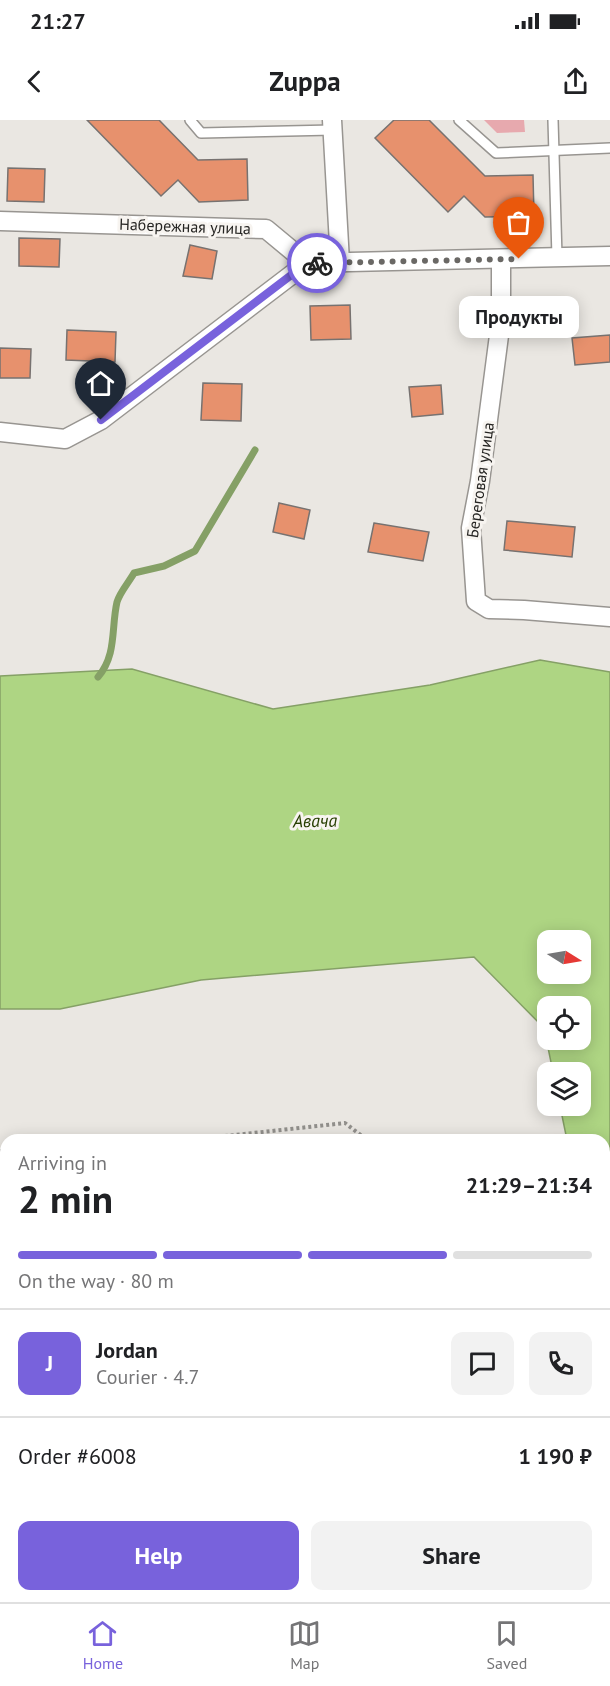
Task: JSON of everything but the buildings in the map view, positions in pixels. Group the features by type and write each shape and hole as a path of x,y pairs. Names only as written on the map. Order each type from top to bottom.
{"street":[{"path":"333,125 340,262"},
{"name":"Набережная улица","path":"0,221 266,229 307,263"},
{"path":"0,432 64,439 101,420 307,263 610,256"},
{"name":"Береговая улица","path":"501,259 501,320 480,481 471,528 476,601 489,609 610,617"}],"lane":[{"path":"190,120 201,133 333,125"},
{"path":"459,120 496,153 610,148"},
{"path":"553,120 557,257"}],"path":[{"path":"244,1134 345,1123 359,1134"}],"shaded area":[{"path":"484,120 524,120 525,132 497,133"}],"water":[{"name":"Авача","path":"540,660 610,672 610,1134 566,1134 562,1116 591,1116 591,1062 551,1062 548,1050 591,1050 591,996 537,996 537,1021 474,957 201,980 60,1009 0,1009 0,676 132,669 273,709 430,685"}],"waterway":[{"path":"98,677 104,669 111,650 117,602 134,573 164,566 195,551 255,450"}],"way so far":[{"path":"317,263 519,259"}],"place":[{"name":"Продукты","path":"519,259"}],"route":[{"path":"101,420 307,263 317,263"}]}
